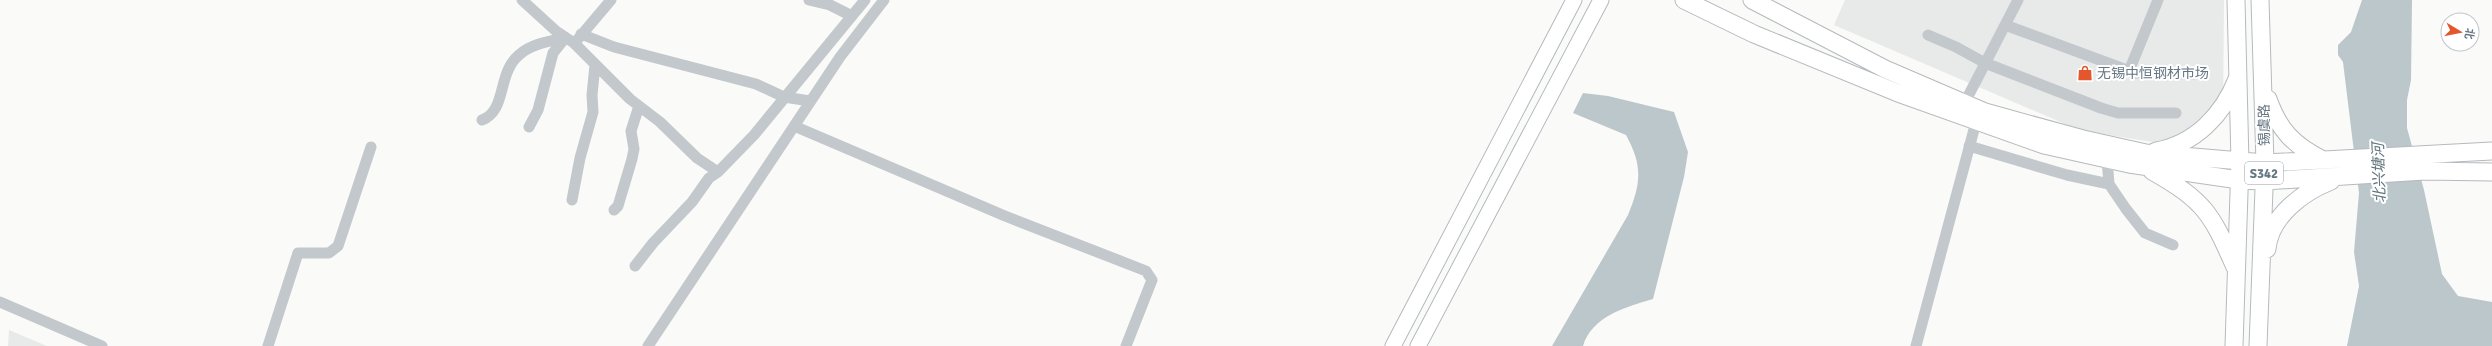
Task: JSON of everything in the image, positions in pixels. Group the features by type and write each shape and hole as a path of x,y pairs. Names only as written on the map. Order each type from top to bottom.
{"main road":[{"path":"1393,346 1574,0"},
{"path":"1418,346 1601,0"},
{"path":"1684,0 1754,34 1961,109 2000,116 2145,159 2239,180 2264,181 2344,176 2492,151"},
{"path":"1752,0 1961,109 1976,122 2044,145 2107,159 2265,163 2346,159 2423,163 2492,172"},
{"name":"锡虞路","path":"2234,346 2240,162 2236,0"},
{"name":"锡虞路","path":"2258,343 2265,163 2260,0"},
{"path":"2145,159 2177,145 2204,128 2225,103 2238,74"},
{"path":"2263,86 2276,120 2285,133 2297,144 2323,160"},
{"path":"2145,159 2198,201 2217,227 2237,270"},
{"path":"2258,343 2262,280 2268,246 2274,227 2293,203 2318,186 2344,176"}],"street":[{"path":"522,0 573,38 595,66 639,106 660,122 697,158 718,172"},
{"path":"529,127 538,110 553,53 573,38 611,0"},
{"path":"809,0 830,5 852,16"},
{"path":"635,266 653,243 692,202 709,178 718,172 754,135 865,0"},
{"path":"648,346 840,57 884,0"},
{"path":"1961,109 2018,0"},
{"path":"2129,71 2158,0"},
{"path":"2005,25 2129,71 2194,74"},
{"path":"1928,35 1956,46 1985,63 2118,113 2176,113"},
{"path":"482,120 490,117 497,108 506,71 518,55 539,44 573,38 614,47 756,84 784,97 810,101"},
{"path":"572,200 580,158 593,112 592,95 595,66"},
{"path":"614,210 618,206 632,159 634,149 631,131 639,106"},
{"path":"1916,346 1976,122"},
{"path":"794,126 1006,216 1146,271 1152,280 1126,346"},
{"path":"1969,146 2067,175 2109,184"},
{"path":"268,346 298,253 329,253 338,246 371,147"},
{"path":"2107,159 2109,184 2145,233 2173,245"},
{"path":"0,302 102,346"}],"shaded area":[{"name":"无锡中恒钢材市场","path":"1845,0 2224,0 2223,121 2158,143 2079,130 1834,25"},
{"path":"9,330 47,346 8,346"}],"water":[{"name":"北兴塘河","path":"2362,0 2412,0 2411,80 2407,100 2407,128 2424,190 2442,274 2458,296 2492,302 2492,346 2347,346 2359,286 2354,252 2359,193 2343,62 2338,55 2338,45 2351,32"},
{"path":"1583,93 1608,96 1674,112 1688,152 1684,177 1653,299 1621,309 1602,320 1587,336 1583,346 1552,346 1628,215 1638,184 1638,165 1632,146 1626,135 1573,113"}],"place":[{"name":"无锡中恒钢材市场","path":"2085,73"}]}
